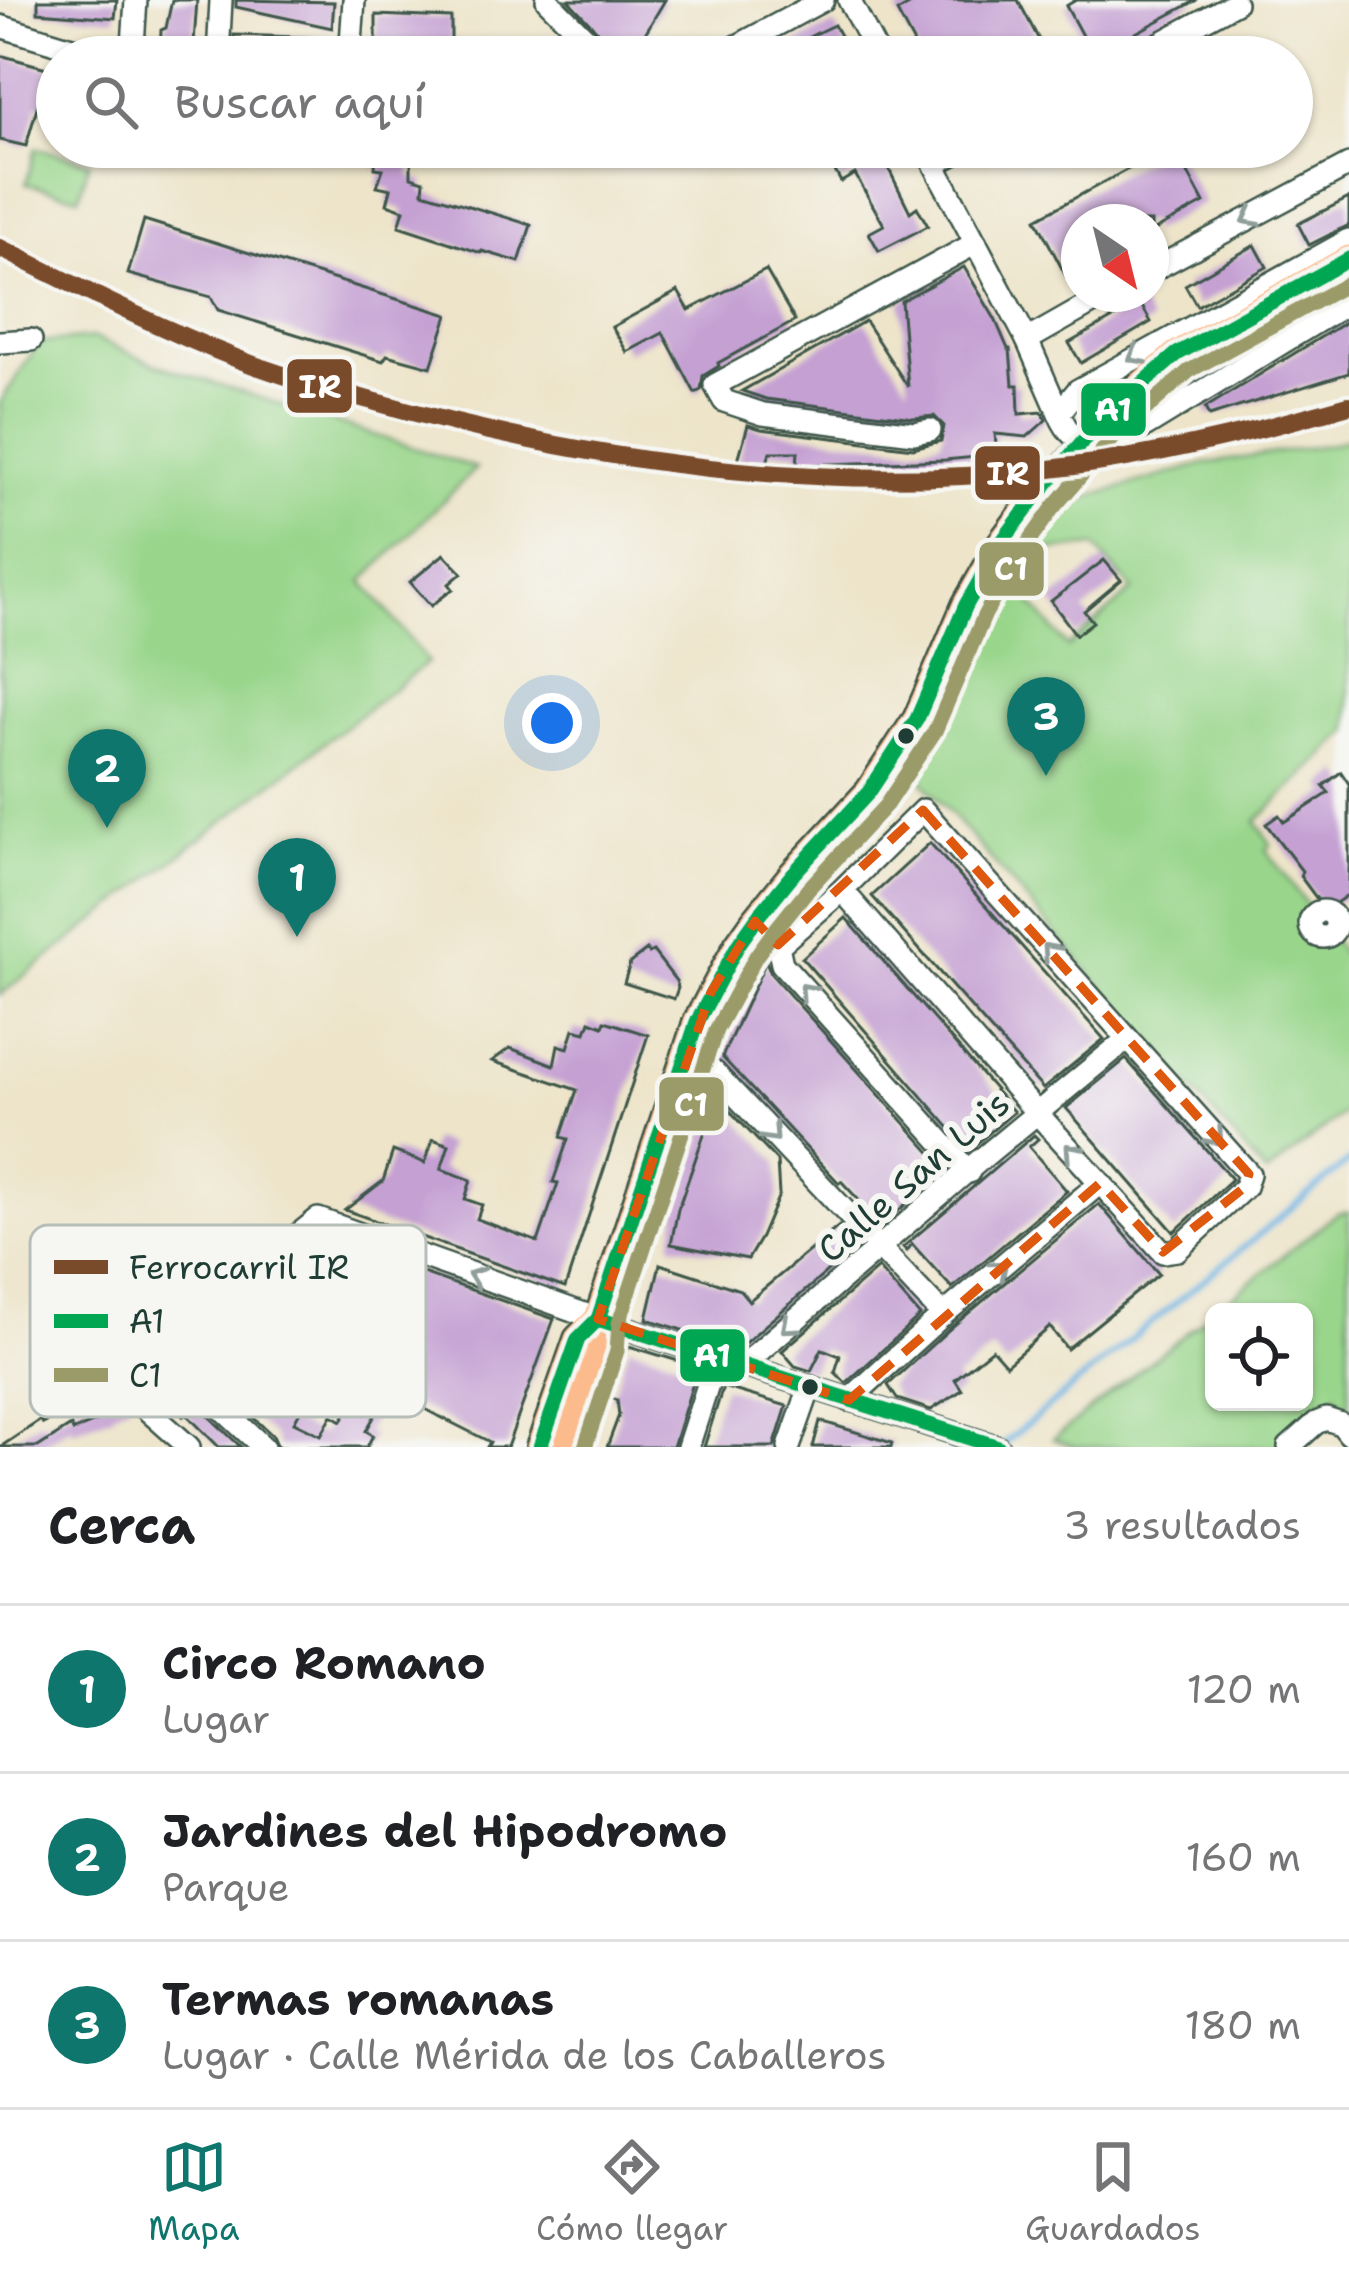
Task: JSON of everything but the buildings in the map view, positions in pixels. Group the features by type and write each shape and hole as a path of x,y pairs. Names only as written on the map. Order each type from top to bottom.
{"main road":[{"path":"1100,421 1177,354 1349,259"},
{"path":"540,1447 711,992 754,921 869,792 916,718 966,605 1002,542 1037,495"},
{"path":"563,1447 597,1346 592,1317"}],"street":[{"path":"134,36 136,0"},
{"path":"219,36 221,0"},
{"path":"351,36 354,0"},
{"path":"547,0 583,36"},
{"path":"756,36 823,0"},
{"path":"849,0 868,36"},
{"path":"1174,36 1235,3"},
{"path":"0,26 36,37"},
{"path":"1169,261 1349,164"},
{"path":"936,168 1027,340 1072,438 1087,444 1146,426 1349,302"},
{"path":"1059,412 1078,390 1349,240"},
{"path":"930,430 914,433 763,414 724,400 716,385 976,243"},
{"path":"1027,340 1076,312"},
{"path":"0,342 31,340"},
{"path":"1044,376 1078,390"},
{"path":"778,946 923,810 1249,1174 1245,1187 1177,1250 1163,1252 842,890"},
{"path":"1338,917 1349,950"},
{"path":"754,921 778,946 782,964 969,1172"},
{"name":"Calle San Luis","path":"743,1365 1127,1039"},
{"path":"685,1058 714,1072 944,1315"},
{"path":"849,1400 1100,1183"},
{"path":"426,1258 592,1317 998,1447"},
{"path":"688,1447 717,1357"},
{"path":"789,1447 810,1387"},
{"path":"155,1417 189,1447"},
{"path":"231,1417 263,1447"},
{"path":"1289,1447 1326,1419 1341,1424 1349,1434"}],"highlighted area":[{"path":"923,810 1249,1174 1245,1187 1163,1252 1100,1183 849,1400 598,1319 711,992 755,921 778,945"}],"green space":[{"path":"36,148 36,168 87,168 79,197 26,184"},
{"path":"93,338 155,364 476,468 363,581 428,662 0,995 0,403 39,343"},
{"path":"1349,438 1349,731 1256,822 1271,844 1266,850 1309,908 1301,920 1304,937 1318,946 1333,941 1349,962 1349,1109 1266,1174 912,769 1006,572 1068,647 1133,590 1095,546 1032,552 1056,506 1204,464"},
{"path":"1349,1212 1349,1411 1335,1394 1275,1447 1076,1447 1053,1439 1205,1318 1205,1411 1313,1411 1313,1303 1224,1303 1337,1213"}],"waterway":[{"path":"1002,1445 1349,1161"}],"tunnel":[{"path":"1037,495 1098,424"}],"rail line":[{"name":"IR","path":"0,248 177,334 307,382 554,444 736,471 920,478 1011,473 1164,451 1349,405"}],"transit line":[{"name":"A1","path":"540,1447 578,1339 598,1319 697,1022 755,921 869,792 917,719 966,605 1002,542 1100,421 1177,354 1349,259"},
{"name":"C1","path":"585,1447 617,1351 619,1323 716,1030 756,956 809,888 886,805 935,731 985,614 1020,554 1115,436 1189,371 1349,283"},
{"name":"A1","path":"598,1319 998,1447"}],"place":[{"name":"Termas romanas","path":"1046,776"},
{"name":"Jardines del Hipodromo","path":"107,828"},
{"name":"Circo Romano","path":"297,937"}]}
